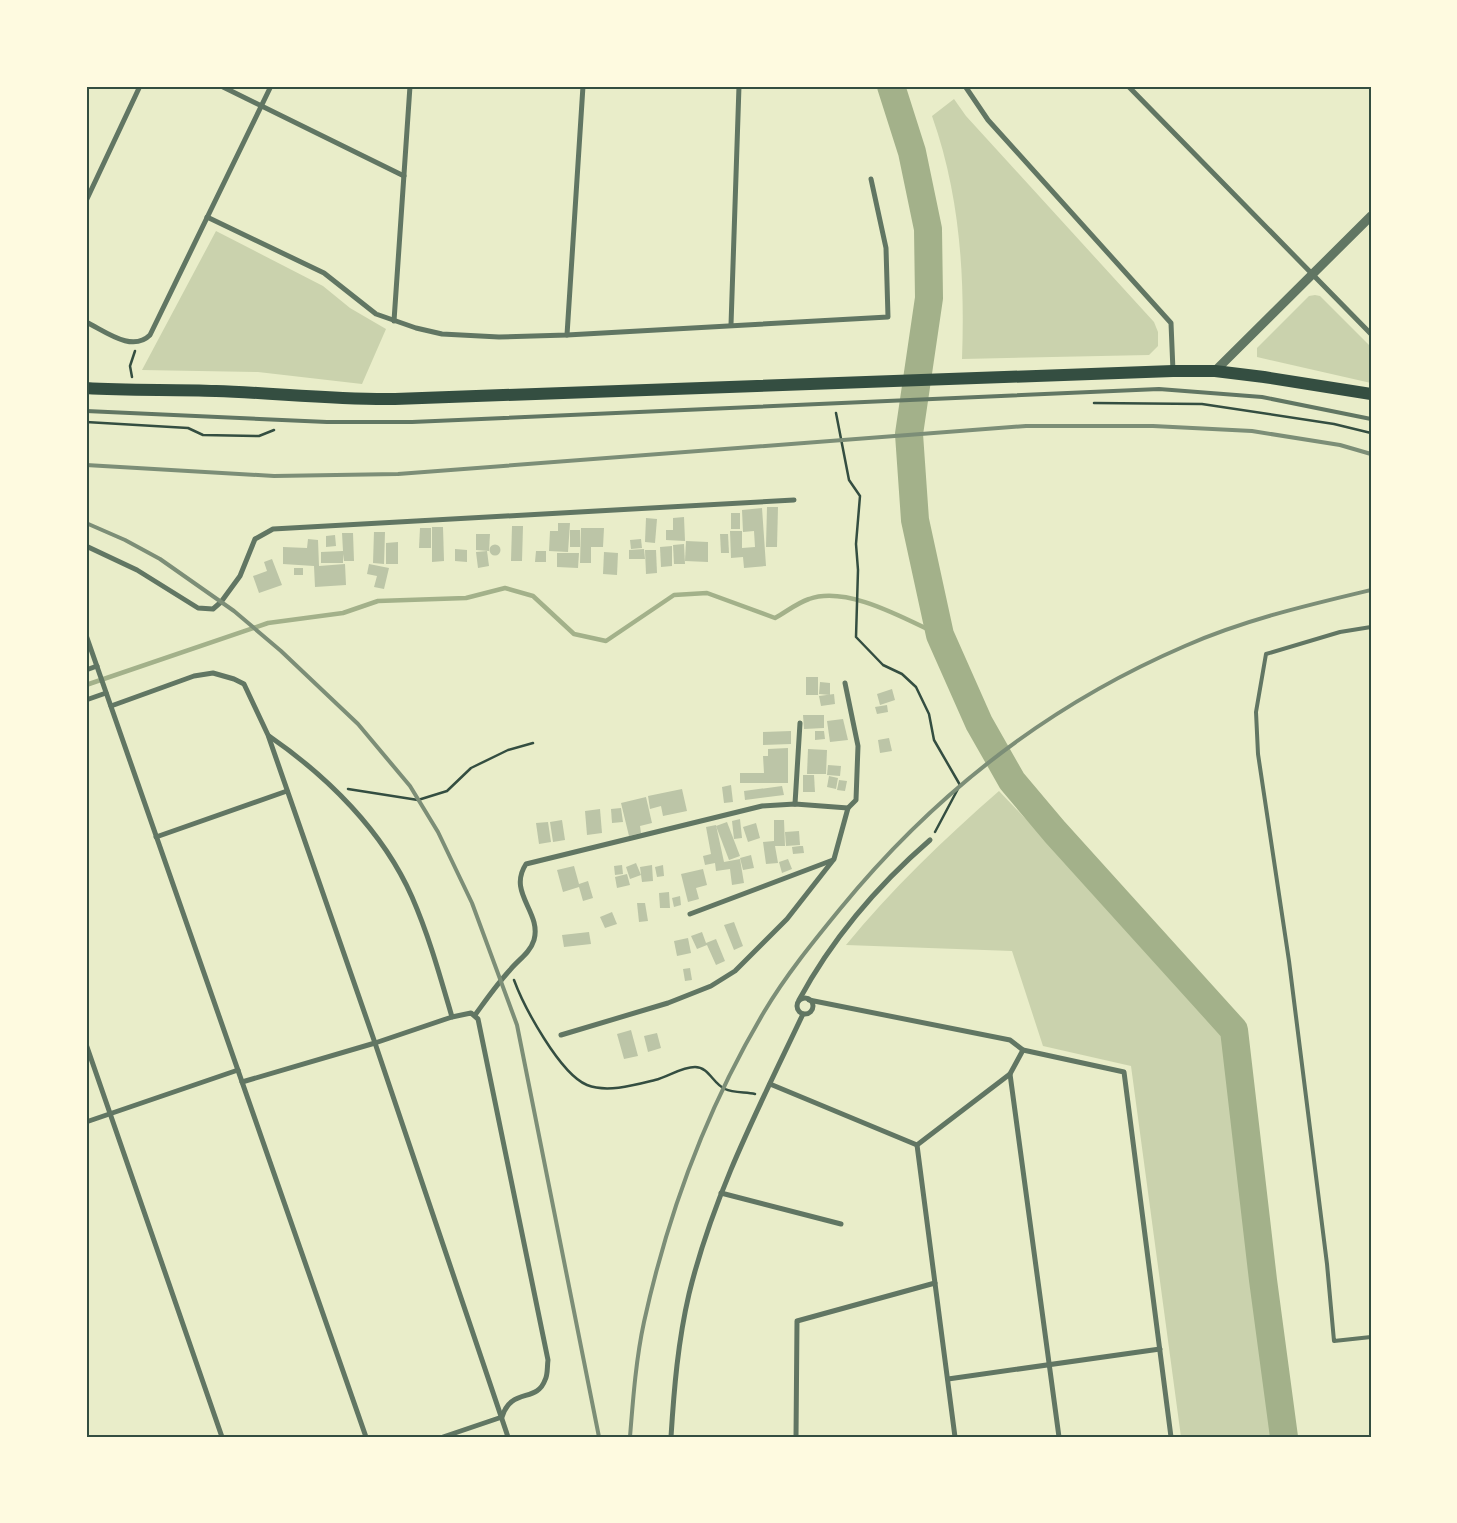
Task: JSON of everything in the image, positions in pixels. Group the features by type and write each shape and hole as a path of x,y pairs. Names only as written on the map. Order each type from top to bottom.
{"main road":[{"path":"86,388 136,391 215,390 386,399 1013,376 1215,371 1371,394"}],"street":[{"path":"86,200 140,86"},
{"path":"221,86 404,176"},
{"path":"86,322 126,341 138,343 150,335 271,86"},
{"path":"394,321 410,86"},
{"path":"567,335 583,86"},
{"path":"731,325 739,86"},
{"path":"965,86 988,120 1171,323 1173,371"},
{"path":"1128,86 1314,273 1371,334"},
{"path":"207,218 324,273 364,305 394,321 442,334 470,337 567,335 888,316 886,248 871,179"},
{"path":"1215,371 1371,216"},
{"path":"86,546 137,570 198,608 213,609 221,602 240,576 256,539 274,529 794,500"},
{"path":"86,636 366,1437"},
{"path":"86,670 97,666"},
{"path":"111,706 207,673 234,679 248,689 268,736 375,1043 508,1437"},
{"path":"561,1035 668,1003 711,986 735,971 787,919 834,859 848,808 856,800 858,746 846,683"},
{"path":"86,700 106,693"},
{"path":"795,804 800,723"},
{"path":"268,736 296,755 330,786 365,823 392,860 411,896 425,931 452,1017"},
{"path":"156,836 287,791"},
{"path":"475,1015 510,970 527,953 534,940 536,928 520,886 520,874 526,864 762,806 795,804 848,808"},
{"path":"803,1014 797,1009 799,1000 815,971 836,941 893,874 930,840"},
{"path":"690,914 834,859"},
{"path":"799,1000 804,998 1010,1040 1023,1050 1124,1072 1171,1437"},
{"path":"671,1437 682,1332 690,1293 721,1193 736,1154 803,1014 812,1009 809,1000"},
{"path":"242,1082 375,1043 466,1012 475,1015 478,1019 548,1360 546,1379 541,1388 510,1401 505,1406 502,1417"},
{"path":"86,1044 222,1437"},
{"path":"917,1145 1010,1074 1023,1050"},
{"path":"86,1122 238,1070"},
{"path":"1010,1074 1059,1437"},
{"path":"770,1084 917,1145"},
{"path":"917,1145 955,1437"},
{"path":"721,1193 841,1224"},
{"path":"796,1437 798,1321 935,1283"},
{"path":"948,1379 1160,1349"},
{"path":"443,1437 502,1417"}],"lane":[{"path":"86,411 327,422 403,422 1159,390 1202,391 1262,397 1371,420"},
{"path":"1371,628 1340,632 1266,654 1256,712 1258,754 1289,960 1327,1264 1334,1341 1371,1337"}],"path":[{"path":"136,391 130,366 138,343"},
{"path":"834,403 849,480 860,496 856,544 858,570 856,637 883,665 902,674 916,687 929,714 934,740 960,785 930,840"},
{"path":"1092,403 1202,404 1334,424 1371,433"},
{"path":"330,786 418,800 447,791 471,768 508,750 533,743"},
{"path":"510,970 524,1006 534,1024 574,1077 588,1085 606,1088 624,1086 656,1080 695,1067 702,1068 724,1089 765,1095"}],"green space":[{"path":"954,99 966,116 1154,322 1158,332 1158,346 1149,355 962,359 963,297 959,236 949,176 932,116"},
{"path":"216,231 323,286 350,308 386,329 362,384 258,372 142,370"},
{"path":"1309,296 1320,296 1371,347 1371,383 1257,357 1257,348"},
{"path":"999,791 1222,1025 1276,1437 1181,1437 1131,1066 1043,1046 1012,951 846,945 919,865"}],"building":[{"path":"767,507 778,507 777,547 766,547"},
{"path":"762,508 766,566 744,568 743,557 731,558 730,531 742,531 742,548 755,547 754,531 743,532 742,510"},
{"path":"731,513 740,513 740,529 731,529"},
{"path":"684,517 685,541 666,540 666,530 673,530 673,518"},
{"path":"646,518 657,519 655,543 645,542"},
{"path":"558,523 570,523 568,552 549,551 550,531 558,531"},
{"path":"512,526 523,526 522,561 511,561"},
{"path":"432,527 443,527 444,561 432,562"},
{"path":"420,528 431,528 431,548 419,548"},
{"path":"581,528 604,528 603,547 591,547 591,563 580,563"},
{"path":"570,530 580,530 580,547 570,547"},
{"path":"374,532 385,532 384,564 373,563"},
{"path":"342,533 353,533 354,561 344,561 343,554 343,563 321,563 321,552 343,551"},
{"path":"476,534 490,534 489,551 476,550"},
{"path":"720,534 728,534 729,553 721,553"},
{"path":"335,535 336,546 326,547 326,536"},
{"path":"308,539 318,540 319,566 345,564 346,585 315,587 314,566 283,564 283,547 307,548"},
{"path":"641,539 642,548 631,549 630,540"},
{"path":"686,541 708,542 708,562 685,561"},
{"path":"398,542 398,564 386,564 386,543"},
{"path":"495,544 501,550 495,556 489,550"},
{"path":"684,544 685,564 674,564 673,545"},
{"path":"672,546 672,566 661,567 660,547"},
{"path":"455,549 467,550 467,562 455,561"},
{"path":"644,549 645,559 629,559 629,550"},
{"path":"645,550 656,550 657,573 646,574"},
{"path":"487,551 489,566 478,568 476,552"},
{"path":"536,551 546,551 546,562 535,562"},
{"path":"604,552 618,553 617,575 603,574"},
{"path":"557,553 579,553 578,568 557,567"},
{"path":"272,559 282,585 259,593 253,576 267,571 264,562"},
{"path":"369,564 389,568 384,589 374,587 377,576 367,574"},
{"path":"294,568 303,568 303,575 294,575"},
{"path":"806,677 818,677 818,695 806,695"},
{"path":"820,682 830,683 830,695 819,694"},
{"path":"892,689 895,700 880,705 877,694"},
{"path":"834,694 835,704 821,706 819,696"},
{"path":"887,705 888,712 877,714 875,707"},
{"path":"803,715 824,715 824,728 804,729"},
{"path":"843,719 848,740 830,742 827,721"},
{"path":"791,731 791,744 763,745 763,732"},
{"path":"815,731 824,731 825,739 815,740"},
{"path":"889,738 892,751 880,753 878,740"},
{"path":"788,748 788,783 740,783 740,773 764,773 763,756 768,756 768,749"},
{"path":"808,749 827,750 826,774 807,774"},
{"path":"828,765 841,766 840,776 827,775"},
{"path":"803,775 814,775 815,792 803,792"},
{"path":"829,776 838,778 836,789 827,787"},
{"path":"839,780 847,781 845,791 837,790"},
{"path":"731,785 733,802 724,803 722,787"},
{"path":"782,786 784,795 745,800 744,791"},
{"path":"682,789 687,811 663,816 661,806 650,809 648,796"},
{"path":"646,797 652,823 640,826 641,833 629,836 621,803"},
{"path":"621,808 623,822 612,823 611,809"},
{"path":"600,809 602,833 587,835 585,811"},
{"path":"740,819 742,838 734,839 732,821"},
{"path":"562,820 565,840 553,842 550,822"},
{"path":"774,820 784,820 785,846 775,846 778,863 766,864 763,842 774,841"},
{"path":"548,822 551,842 539,844 536,823"},
{"path":"727,822 740,856 729,860 716,826"},
{"path":"756,823 760,838 748,842 743,827"},
{"path":"716,825 724,862 740,859 744,883 732,885 730,869 716,871 715,863 705,865 703,856 711,854 706,827"},
{"path":"799,831 800,845 786,846 785,832"},
{"path":"803,846 804,853 793,854 792,847"},
{"path":"751,855 754,868 743,870 740,858"},
{"path":"788,859 792,869 782,873 779,862"},
{"path":"636,863 641,875 630,879 626,867"},
{"path":"622,865 623,874 615,875 614,866"},
{"path":"652,865 653,881 642,882 640,867"},
{"path":"663,865 664,876 657,877 655,867"},
{"path":"574,866 579,884 588,881 593,898 583,901 579,887 563,892 557,870"},
{"path":"703,869 707,885 696,888 699,899 688,902 681,874"},
{"path":"627,874 630,885 617,888 615,877"},
{"path":"669,892 670,908 660,908 659,893"},
{"path":"680,896 681,905 674,907 672,898"},
{"path":"637,903 645,903 648,921 639,922"},
{"path":"612,912 617,924 605,928 600,917"},
{"path":"734,922 743,946 734,950 724,925"},
{"path":"589,932 591,944 564,947 562,935"},
{"path":"702,932 706,943 716,939 725,961 716,965 707,945 697,949 691,936"},
{"path":"688,938 691,953 677,956 674,941"},
{"path":"690,968 692,980 685,981 683,969"},
{"path":"631,1030 638,1056 624,1059 617,1034"},
{"path":"657,1033 661,1048 648,1052 644,1036"}],"waterway":[{"path":"891,86 912,152 928,229 929,298 909,434 915,520 940,635 979,723 1012,781 1055,832 1234,1030 1263,1280 1284,1437"},
{"path":"86,685 268,623 343,613 378,601 466,598 505,588 533,596 574,634 606,641 674,595 707,593 775,618 809,599 824,596 841,596 876,606 940,635"}],"railway":[{"path":"86,465 274,476 398,474 1026,426 1153,426 1252,431 1340,445 1371,454"},
{"path":"86,523 125,540 160,559 234,611 281,651 358,724 410,786 438,832 472,903 517,1025 599,1437"},
{"path":"630,1437 639,1350 654,1281 677,1201 707,1124 743,1048 772,998 810,946 876,867 914,828 996,756 1040,725 1087,696 1185,646 1230,628 1324,601 1371,590"}]}
